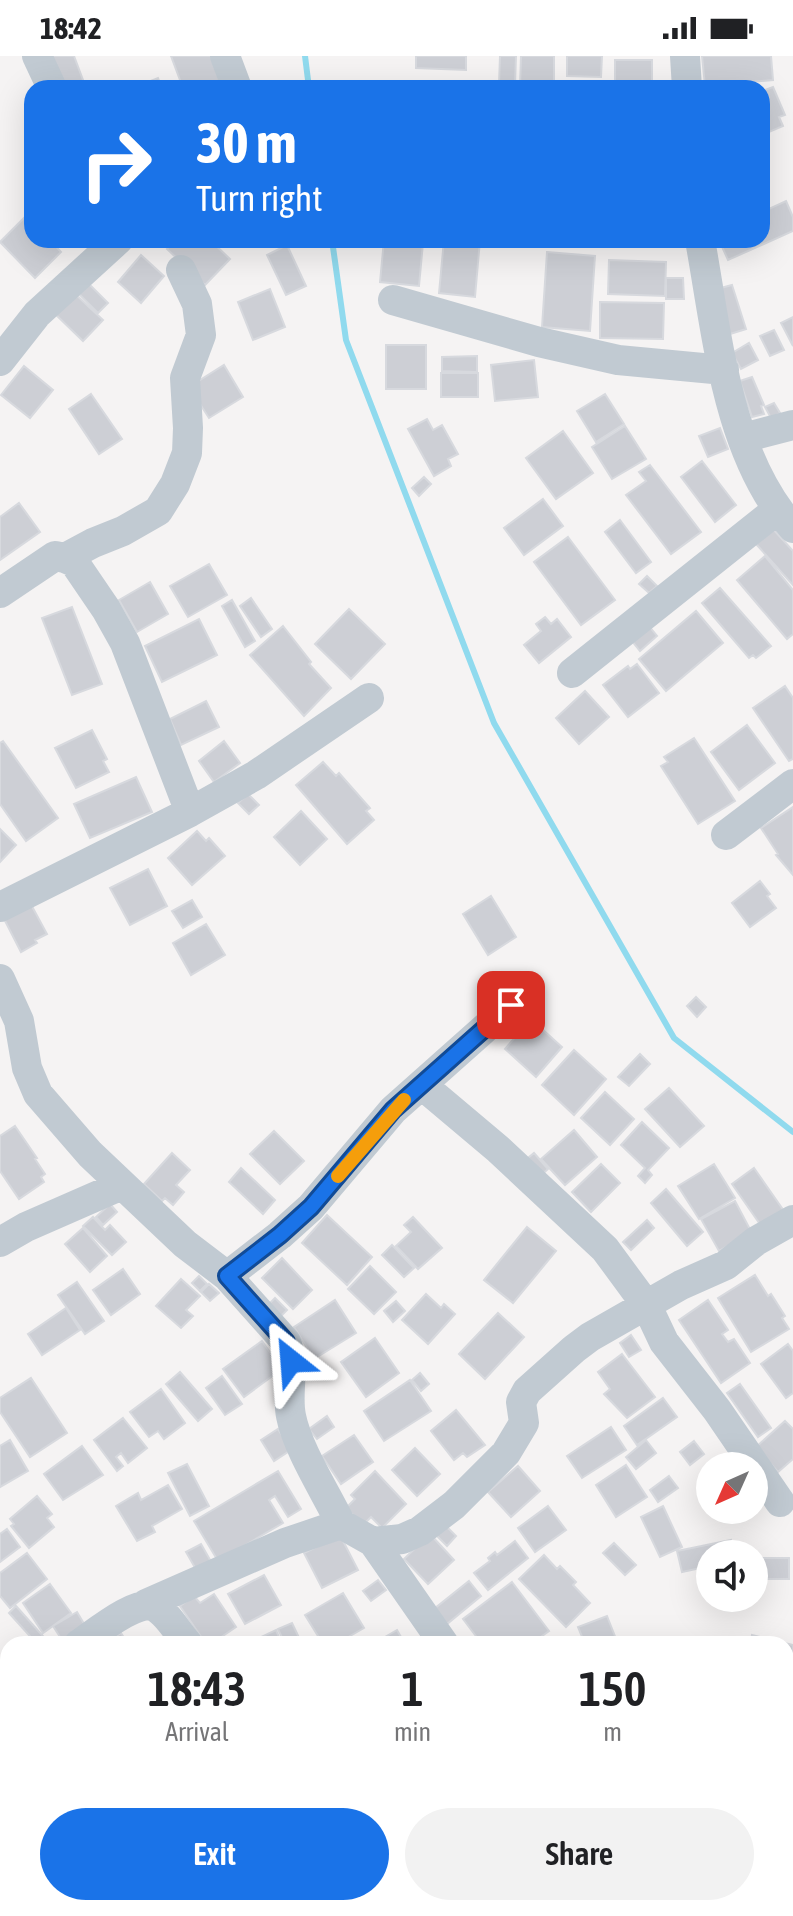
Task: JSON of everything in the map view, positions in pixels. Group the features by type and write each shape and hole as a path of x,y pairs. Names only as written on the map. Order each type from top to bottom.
{"street":[{"path":"37,56 48,80"},
{"path":"225,56 234,80"},
{"path":"685,56 686,80"},
{"path":"0,361 37,314 109,248"},
{"path":"572,673 785,518 761,480 743,438 724,370 701,248"},
{"path":"65,558 158,511 175,484 187,453 185,378 201,335 197,304 181,270"},
{"path":"393,300 539,342 618,360 724,370"},
{"path":"743,438 793,425"},
{"path":"3,582 55,556 74,562 125,643 190,812"},
{"path":"0,907 190,812 256,775 369,698"},
{"path":"726,835 793,784"},
{"path":"0,979 19,1021 27,1068 38,1094 90,1154 185,1244 227,1276 286,1342 291,1353 288,1391 291,1419 341,1524 373,1542 438,1636"},
{"path":"227,1276 311,1207 393,1110 511,1005"},
{"path":"422,1085 498,1149 605,1249 647,1306 664,1342 717,1410 780,1502"},
{"path":"0,1242 26,1227 122,1185"},
{"path":"373,1542 402,1539 420,1531 454,1505 514,1441 524,1423 521,1402 527,1391 590,1337 681,1285 726,1265 756,1241 793,1220"},
{"path":"91,1636 133,1608 285,1543 341,1524"},
{"path":"146,1604 155,1607 181,1636"}],"building":[{"path":"44,56 74,56 83,80 53,80"},
{"path":"171,56 211,56 219,80 180,80"},
{"path":"416,56 466,56 466,70 416,68"},
{"path":"500,56 516,56 515,80 499,80"},
{"path":"521,56 554,56 554,80 520,80"},
{"path":"567,56 602,56 601,77 567,76"},
{"path":"702,56 771,56 773,80 704,80"},
{"path":"615,60 652,60 652,80 615,80"},
{"path":"773,87 785,115 779,117 783,126 770,132 770,88"},
{"path":"786,201 793,217 793,231 770,241 770,208"},
{"path":"24,218 24,248 57,248 61,252 35,278 0,242"},
{"path":"218,248 230,259 205,285 167,249"},
{"path":"288,248 306,286 286,295 267,255"},
{"path":"383,248 423,248 419,286 380,282"},
{"path":"443,248 479,248 475,297 439,293"},
{"path":"723,248 755,248 728,260"},
{"path":"547,252 595,256 590,331 542,327"},
{"path":"141,255 164,276 141,303 118,282"},
{"path":"609,260 666,262 665,296 608,294"},
{"path":"83,278 108,303 98,313 73,288"},
{"path":"666,278 683,278 684,299 666,299"},
{"path":"732,285 746,329 727,335 713,290"},
{"path":"270,289 285,327 253,340 238,302"},
{"path":"72,291 103,320 83,341 52,311"},
{"path":"600,302 664,303 663,339 600,338"},
{"path":"793,317 793,346 781,323"},
{"path":"774,330 784,350 770,356 760,336"},
{"path":"749,343 758,360 741,369 732,353"},
{"path":"386,345 426,345 426,389 386,389"},
{"path":"477,356 477,372 442,371 442,357"},
{"path":"534,360 538,397 495,401 491,365"},
{"path":"224,365 243,397 209,418 189,387"},
{"path":"24,366 53,390 30,418 1,395"},
{"path":"441,373 478,373 478,397 441,397"},
{"path":"752,377 764,405 761,406 764,414 752,417 740,381"},
{"path":"91,394 122,439 99,454 69,409"},
{"path":"605,394 624,424 596,442 577,411"},
{"path":"774,403 780,413 771,418 765,407"},
{"path":"427,419 433,430 442,425 458,454 448,459 451,466 434,476 408,429"},
{"path":"625,426 646,459 612,479 592,447"},
{"path":"720,428 728,449 708,457 699,436"},
{"path":"563,431 593,473 556,499 526,458"},
{"path":"702,461 736,505 715,522 681,477"},
{"path":"650,465 701,532 671,554 626,495 646,481 639,472"},
{"path":"424,477 431,484 419,496 412,488"},
{"path":"543,499 563,526 524,555 504,528"},
{"path":"19,503 40,532 0,560 0,517"},
{"path":"620,520 651,562 636,573 605,532"},
{"path":"773,529 793,551 793,585 756,544"},
{"path":"568,537 615,600 581,625 534,562"},
{"path":"765,556 793,590 793,634 787,639 737,580"},
{"path":"209,564 227,595 188,617 170,586"},
{"path":"647,576 657,586 649,593 639,584"},
{"path":"150,582 168,614 137,632 119,600"},
{"path":"720,588 771,646 756,658 753,655 749,658 702,603"},
{"path":"251,598 272,629 261,637 240,606"},
{"path":"232,600 255,641 245,647 222,606"},
{"path":"72,607 102,684 72,695 42,618"},
{"path":"349,609 385,644 351,679 315,644"},
{"path":"696,611 723,643 666,691 639,659"},
{"path":"545,617 551,624 557,619 571,637 539,663 524,645 541,631 536,624"},
{"path":"199,619 217,655 162,682 145,646"},
{"path":"283,626 311,662 309,664 331,688 304,716 250,655"},
{"path":"649,626 657,636 640,651 632,641"},
{"path":"637,664 659,693 628,717 603,685 628,666 630,669"},
{"path":"785,686 793,698 793,759 789,761 753,708"},
{"path":"585,691 609,717 579,744 556,718"},
{"path":"206,701 219,727 181,745 170,719"},
{"path":"747,725 775,763 739,790 711,752"},
{"path":"92,730 107,759 103,761 109,772 76,788 55,748"},
{"path":"694,738 735,801 698,824 661,766 668,762 664,757"},
{"path":"3,741 58,818 26,841 0,804 0,743"},
{"path":"224,741 240,763 214,782 199,761"},
{"path":"323,762 336,776 339,773 370,808 366,811 374,820 347,844 296,785"},
{"path":"136,777 152,812 90,838 74,804"},
{"path":"248,794 259,805 249,814 238,803"},
{"path":"793,807 793,875 776,855 761,828"},
{"path":"301,811 327,839 300,865 274,837"},
{"path":"0,829 16,845 0,862"},
{"path":"197,831 206,841 209,838 225,856 192,885 168,858"},
{"path":"148,869 167,906 130,925 110,888"},
{"path":"760,881 776,908 750,927 732,903"},
{"path":"491,896 516,937 488,955 463,914"},
{"path":"28,899 47,934 21,952 1,913"},
{"path":"192,900 202,917 183,928 172,911"},
{"path":"206,924 225,955 191,975 173,943"},
{"path":"696,997 706,1007 697,1017 687,1006"},
{"path":"531,1019 562,1047 536,1077 505,1049"},
{"path":"574,1050 606,1079 574,1115 542,1085"},
{"path":"640,1054 650,1064 629,1086 618,1077"},
{"path":"669,1088 704,1126 680,1147 645,1109"},
{"path":"605,1092 634,1119 610,1145 581,1118"},
{"path":"642,1122 669,1148 648,1170 652,1175 645,1183 638,1176 645,1168 621,1145"},
{"path":"15,1126 45,1174 41,1177 44,1182 19,1199 0,1171 0,1136"},
{"path":"574,1130 597,1157 565,1185 541,1159"},
{"path":"274,1131 304,1161 280,1184 250,1154"},
{"path":"172,1153 190,1170 176,1185 184,1192 173,1205 165,1198 162,1201 144,1184"},
{"path":"534,1153 548,1169 536,1180 522,1163"},
{"path":"601,1164 620,1183 591,1212 572,1192"},
{"path":"714,1164 735,1198 699,1219 678,1186"},
{"path":"241,1168 275,1200 263,1214 229,1182"},
{"path":"754,1168 784,1211 762,1227 732,1184"},
{"path":"666,1189 703,1232 687,1246 651,1203"},
{"path":"735,1201 752,1233 719,1251 701,1219"},
{"path":"110,1204 117,1212 103,1225 96,1217"},
{"path":"327,1215 372,1257 347,1285 302,1243"},
{"path":"93,1217 105,1230 110,1225 126,1242 112,1255 83,1226"},
{"path":"413,1217 442,1248 418,1269 396,1246 411,1232 404,1225"},
{"path":"647,1220 654,1228 631,1250 623,1242"},
{"path":"527,1227 556,1251 513,1303 484,1280"},
{"path":"83,1228 107,1256 90,1272 65,1244"},
{"path":"392,1245 414,1268 404,1277 382,1255"},
{"path":"282,1258 312,1290 293,1309 262,1278"},
{"path":"370,1266 396,1292 374,1314 348,1289"},
{"path":"123,1269 140,1294 111,1315 93,1290"},
{"path":"755,1275 785,1316 782,1318 789,1329 751,1352 718,1298"},
{"path":"199,1276 207,1284 200,1291 192,1283"},
{"path":"181,1279 200,1296 186,1310 193,1316 181,1328 156,1306"},
{"path":"77,1282 104,1321 85,1334 58,1295"},
{"path":"209,1284 219,1293 210,1301 201,1292"},
{"path":"426,1294 441,1308 444,1304 455,1314 428,1344 402,1320"},
{"path":"275,1298 287,1310 276,1321 265,1308"},
{"path":"335,1300 356,1333 314,1359 294,1327"},
{"path":"708,1300 728,1330 722,1334 728,1342 734,1339 750,1363 721,1383 679,1320"},
{"path":"396,1301 405,1311 393,1322 384,1311"},
{"path":"66,1308 80,1330 42,1355 28,1334"},
{"path":"498,1313 524,1337 485,1379 459,1354"},
{"path":"631,1335 641,1350 629,1357 620,1343"},
{"path":"375,1338 399,1373 366,1397 341,1362"},
{"path":"262,1341 282,1369 244,1397 223,1369"},
{"path":"788,1344 793,1351 793,1393 786,1398 761,1364"},
{"path":"622,1354 655,1397 627,1418 604,1394 610,1389 598,1372"},
{"path":"180,1372 212,1409 198,1421 166,1384"},
{"path":"420,1373 429,1384 421,1391 412,1380"},
{"path":"222,1376 242,1404 225,1415 206,1388"},
{"path":"31,1378 67,1433 30,1457 0,1412 0,1398"},
{"path":"410,1380 431,1411 384,1441 364,1411"},
{"path":"740,1384 771,1428 758,1437 727,1393"},
{"path":"161,1389 185,1423 164,1439 158,1431 149,1437 130,1412"},
{"path":"663,1398 677,1417 637,1445 624,1426"},
{"path":"456,1410 485,1445 467,1457 463,1453 454,1460 431,1431"},
{"path":"327,1416 334,1427 317,1439 309,1429"},
{"path":"123,1418 147,1448 128,1463 121,1453 116,1457 123,1466 117,1471 94,1440"},
{"path":"785,1421 793,1429 793,1459 778,1472 768,1461 768,1452 760,1452 756,1447"},
{"path":"611,1427 626,1450 582,1478 567,1456"},
{"path":"278,1429 291,1450 274,1461 261,1440"},
{"path":"354,1435 373,1462 341,1484 322,1456"},
{"path":"10,1440 28,1471 0,1487 0,1446"},
{"path":"646,1440 656,1453 636,1469 626,1457"},
{"path":"694,1441 702,1452 696,1452 696,1460 690,1465 680,1452"},
{"path":"82,1446 103,1475 63,1500 44,1474"},
{"path":"415,1448 440,1474 417,1496 392,1470"},
{"path":"187,1464 209,1506 190,1516 168,1473"},
{"path":"626,1465 647,1497 616,1517 596,1485"},
{"path":"518,1466 540,1491 511,1517 488,1492"},
{"path":"278,1471 301,1509 288,1517 275,1496 269,1500 283,1523 218,1561 194,1521"},
{"path":"375,1471 406,1504 382,1528 371,1517 363,1525 346,1508 355,1499 351,1495"},
{"path":"669,1476 678,1488 658,1502 650,1490"},
{"path":"168,1485 182,1509 152,1526 155,1532 137,1541 116,1506 138,1493 141,1500"},
{"path":"37,1496 52,1514 47,1518 54,1527 29,1548 11,1526 14,1524 10,1519"},
{"path":"548,1506 566,1530 535,1552 518,1528"},
{"path":"663,1506 682,1547 660,1557 641,1517"},
{"path":"443,1523 456,1536 447,1546 433,1532"},
{"path":"7,1529 20,1547 0,1562 0,1534"},
{"path":"430,1534 454,1560 428,1584 404,1559"},
{"path":"340,1535 358,1570 322,1588 304,1553"},
{"path":"515,1541 528,1558 488,1590 474,1573 490,1561 488,1558 495,1552 497,1555"},
{"path":"614,1543 636,1565 625,1575 603,1553"},
{"path":"201,1544 213,1565 198,1573 186,1552"},
{"path":"696,1547 696,1569 682,1572 677,1551"},
{"path":"27,1553 47,1579 10,1608 0,1596 0,1573"},
{"path":"544,1555 576,1582 573,1585 590,1603 566,1627 519,1579"},
{"path":"768,1558 789,1558 789,1579 768,1579"},
{"path":"264,1575 281,1605 245,1624 228,1594"},
{"path":"378,1580 386,1590 371,1601 363,1591"},
{"path":"469,1581 481,1596 447,1624 434,1609"},
{"path":"512,1582 549,1631 542,1636 476,1636 463,1619"},
{"path":"50,1584 71,1613 43,1633 23,1603"},
{"path":"343,1593 364,1628 350,1636 318,1636 305,1615"},
{"path":"214,1594 236,1627 223,1636 201,1636 180,1606 194,1596 200,1603"},
{"path":"16,1606 43,1636 30,1636 9,1613"},
{"path":"77,1612 86,1627 69,1636 59,1636 53,1626"},
{"path":"607,1616 615,1636 582,1636 578,1627"},
{"path":"292,1623 298,1636 281,1636 278,1629"},
{"path":"276,1630 279,1636 263,1636"},
{"path":"397,1630 400,1636 387,1636"}],"waterway":[{"path":"305,56 308,80"},
{"path":"333,248 346,340 494,723 674,1038 793,1132"}],"slow traffic":[{"path":"338,1176 404,1100"}],"route":[{"path":"291,1361 286,1342 227,1276 311,1207 393,1110 511,1005"}]}
